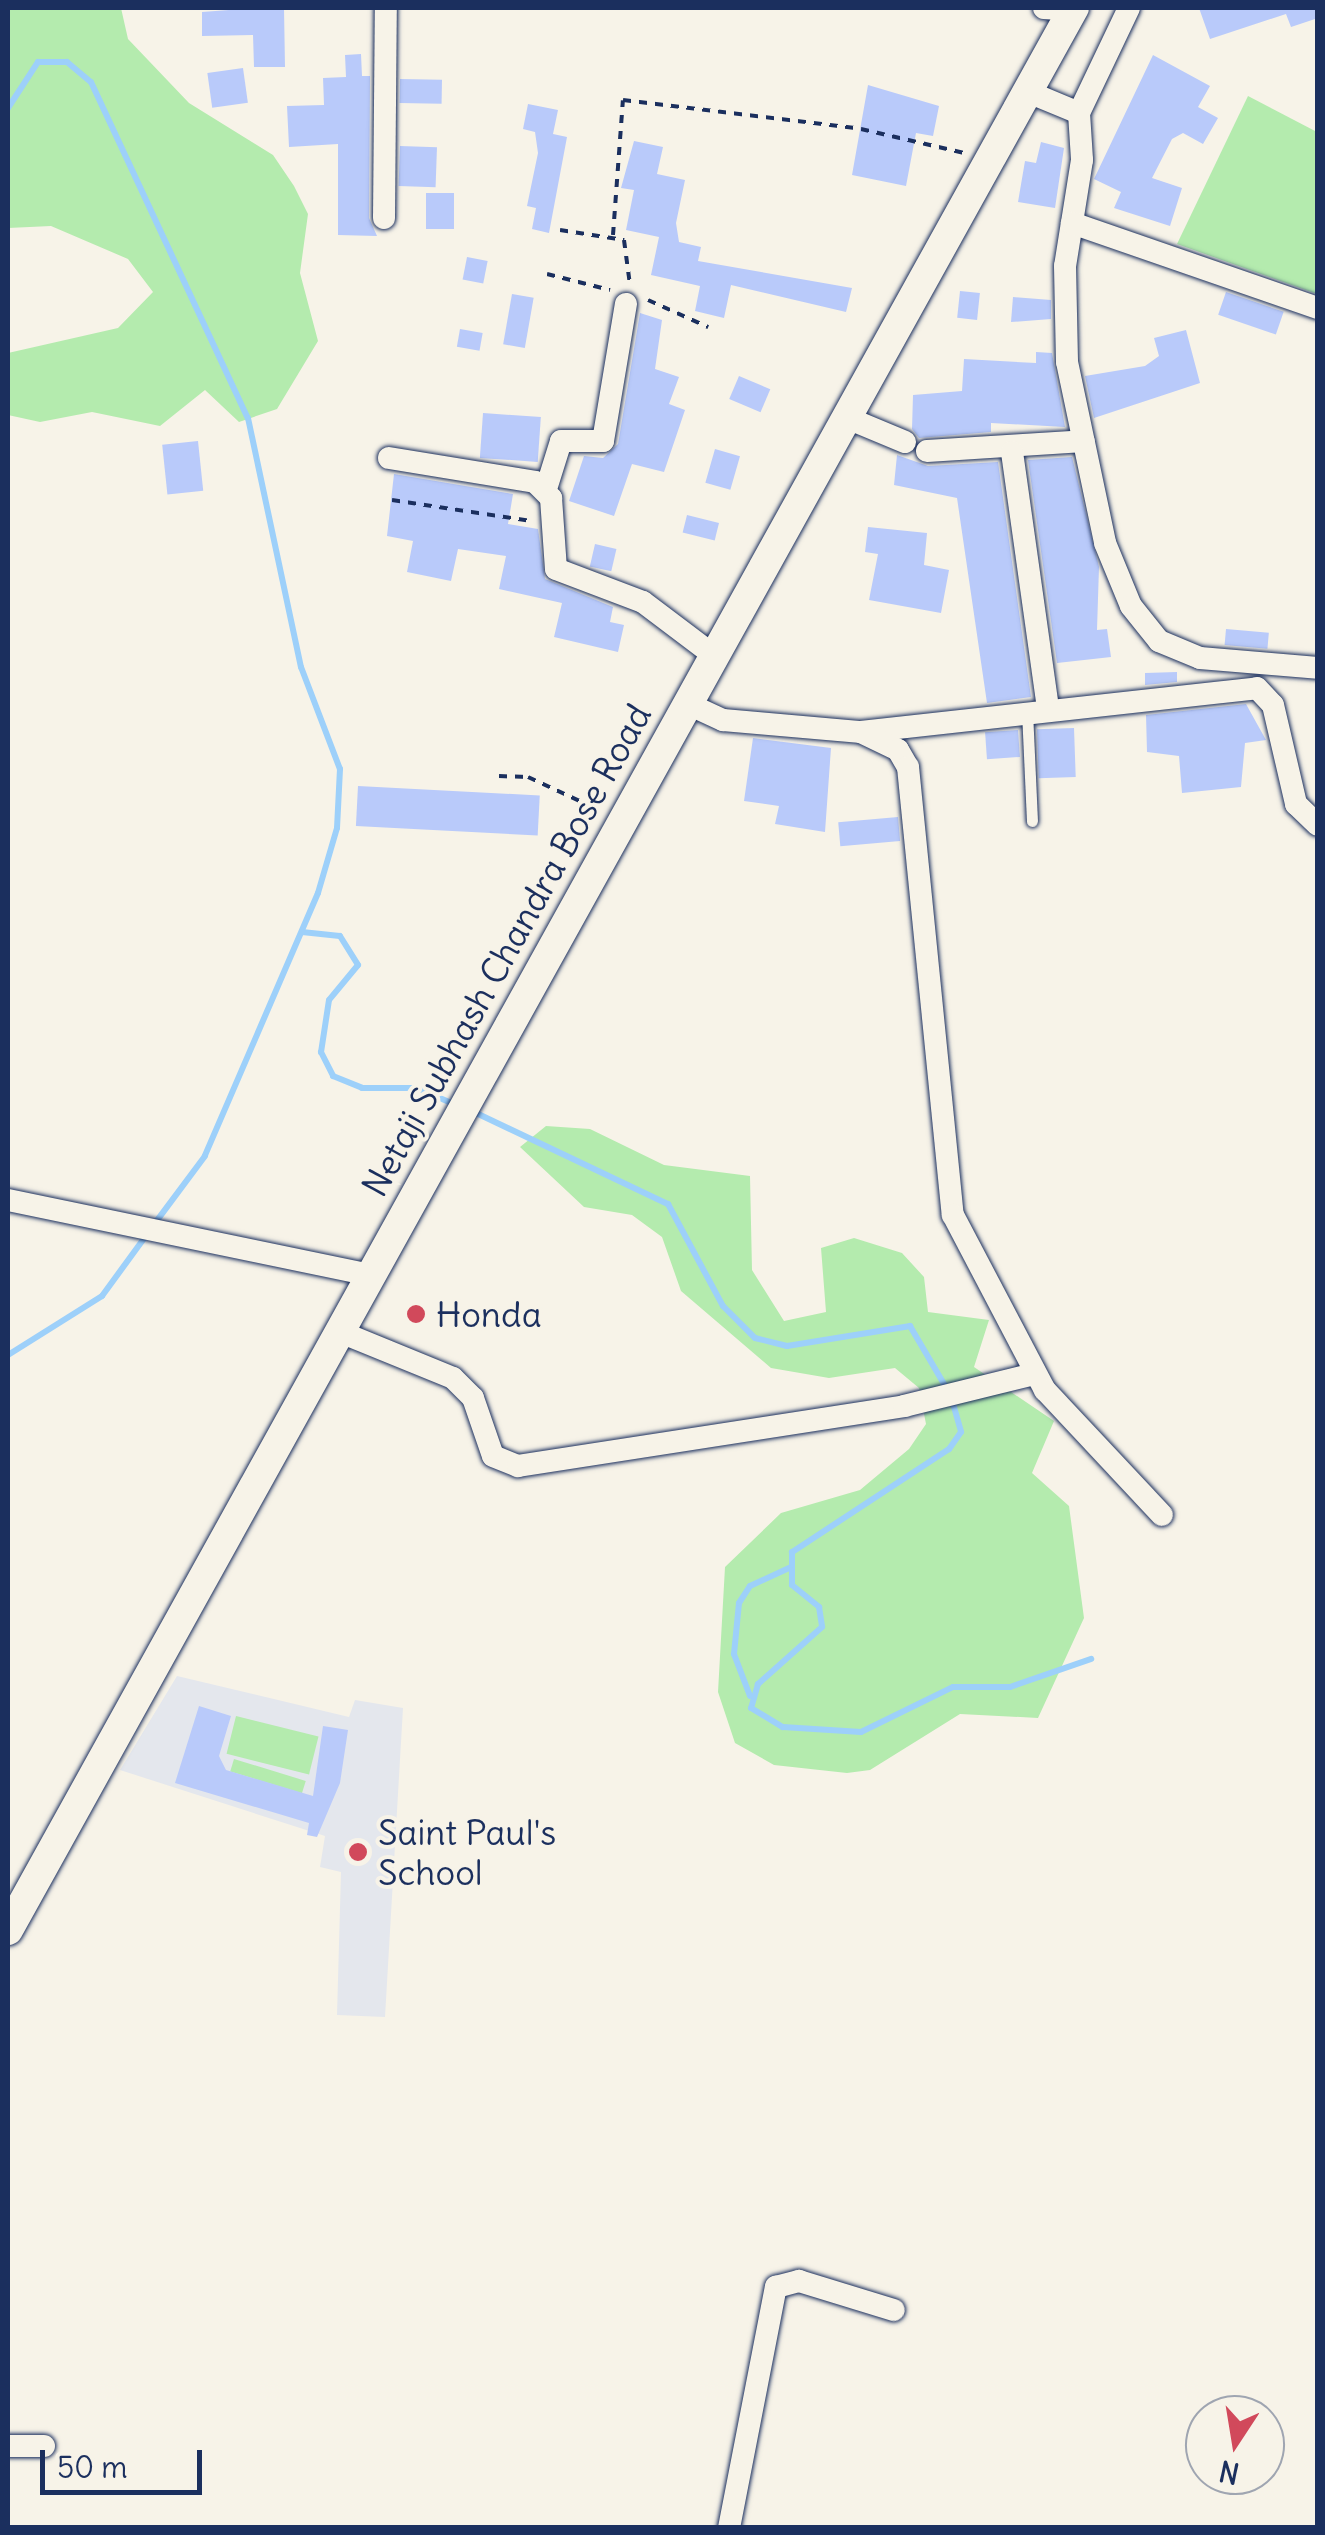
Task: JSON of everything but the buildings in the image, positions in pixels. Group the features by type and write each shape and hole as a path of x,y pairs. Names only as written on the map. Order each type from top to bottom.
{"street":[{"path":"384,218 386,8"},
{"name":"Netaji Subhash Chandra Bose Road","path":"8,1930 1026,91 1063,8"},
{"path":"1129,8 1078,113 1072,224 1067,362 1105,543 1152,634 1200,658 1318,668"},
{"path":"1026,91 1078,113"},
{"path":"1072,224 1318,308"},
{"path":"626,304 603,441 560,441 546,489 556,568 643,602 712,655"},
{"path":"845,417 916,447 1012,452 1084,441"},
{"path":"1012,452 1038,710"},
{"path":"389,458 515,476 546,489"},
{"path":"686,703 723,720 861,732 1246,687 1271,700 1296,804 1318,825"},
{"path":"904,726 953,1215 1034,1374 1162,1515"},
{"path":"861,732 898,750 908,767"},
{"path":"8,1200 99,1223 370,1275"},
{"path":"338,1331 452,1378 472,1398 493,1456 518,1466 936,1400 1034,1374"},
{"path":"729,2528 776,2287 799,2281 894,2310"},
{"path":"8,2446 44,2446"}],"lane":[{"path":"1032,820 1038,710"}],"path":[{"path":"626,304 632,262 613,234 622,100 861,129 988,160"},
{"path":"560,230 613,234"},
{"path":"392,500 551,524"},
{"path":"499,776 528,777 621,820"}],"shaded area":[{"name":"Saint Paul's School","path":"177,1676 349,1717 355,1700 403,1708 385,2017 337,2015 341,1872 320,1867 325,1836 120,1770"}],"green space":[{"path":"9,8 121,8 128,39 189,103 273,155 294,186 308,214 300,273 318,341 277,409 239,422 205,390 160,426 92,412 40,422 8,415 8,353 118,328 153,292 128,259 51,226 8,228"},
{"path":"1248,96 1317,132 1317,294 1177,244"},
{"path":"546,1126 590,1129 664,1165 750,1176 752,1270 784,1321 826,1312 821,1248 854,1238 902,1253 924,1277 928,1312 989,1320 974,1367 1054,1421 1032,1473 1069,1506 1084,1618 1038,1718 960,1714 870,1770 847,1773 774,1765 735,1743 718,1692 725,1567 781,1513 860,1490 909,1449 926,1424 919,1388 895,1368 829,1378 771,1368 681,1291 662,1237 632,1215 584,1207 520,1147"},
{"path":"236,1716 318,1737 309,1774 227,1754"},
{"path":"234,1759 306,1781 302,1793 230,1771"}],"waterway":[{"path":"8,108 38,62 67,62 91,82 248,418 301,667 340,769 337,828 318,893 205,1156 155,1223"},
{"path":"302,932 340,936 358,965 329,1000 321,1052 333,1076 362,1088 417,1088 458,1106"},
{"path":"474,1112 668,1204 723,1306 755,1338 787,1346 910,1326 947,1389"},
{"path":"8,1355 102,1296 148,1233"},
{"path":"952,1400 961,1432 949,1449 792,1552 792,1585 819,1607 822,1627 758,1684 751,1708 783,1727 861,1732 953,1687 1010,1687 1091,1659"},
{"path":"750,1696 734,1654 739,1603 750,1586 789,1568"}],"place":[{"name":"Honda","path":"416,1314"},
{"name":"Saint Paul's School","path":"358,1852"}]}
